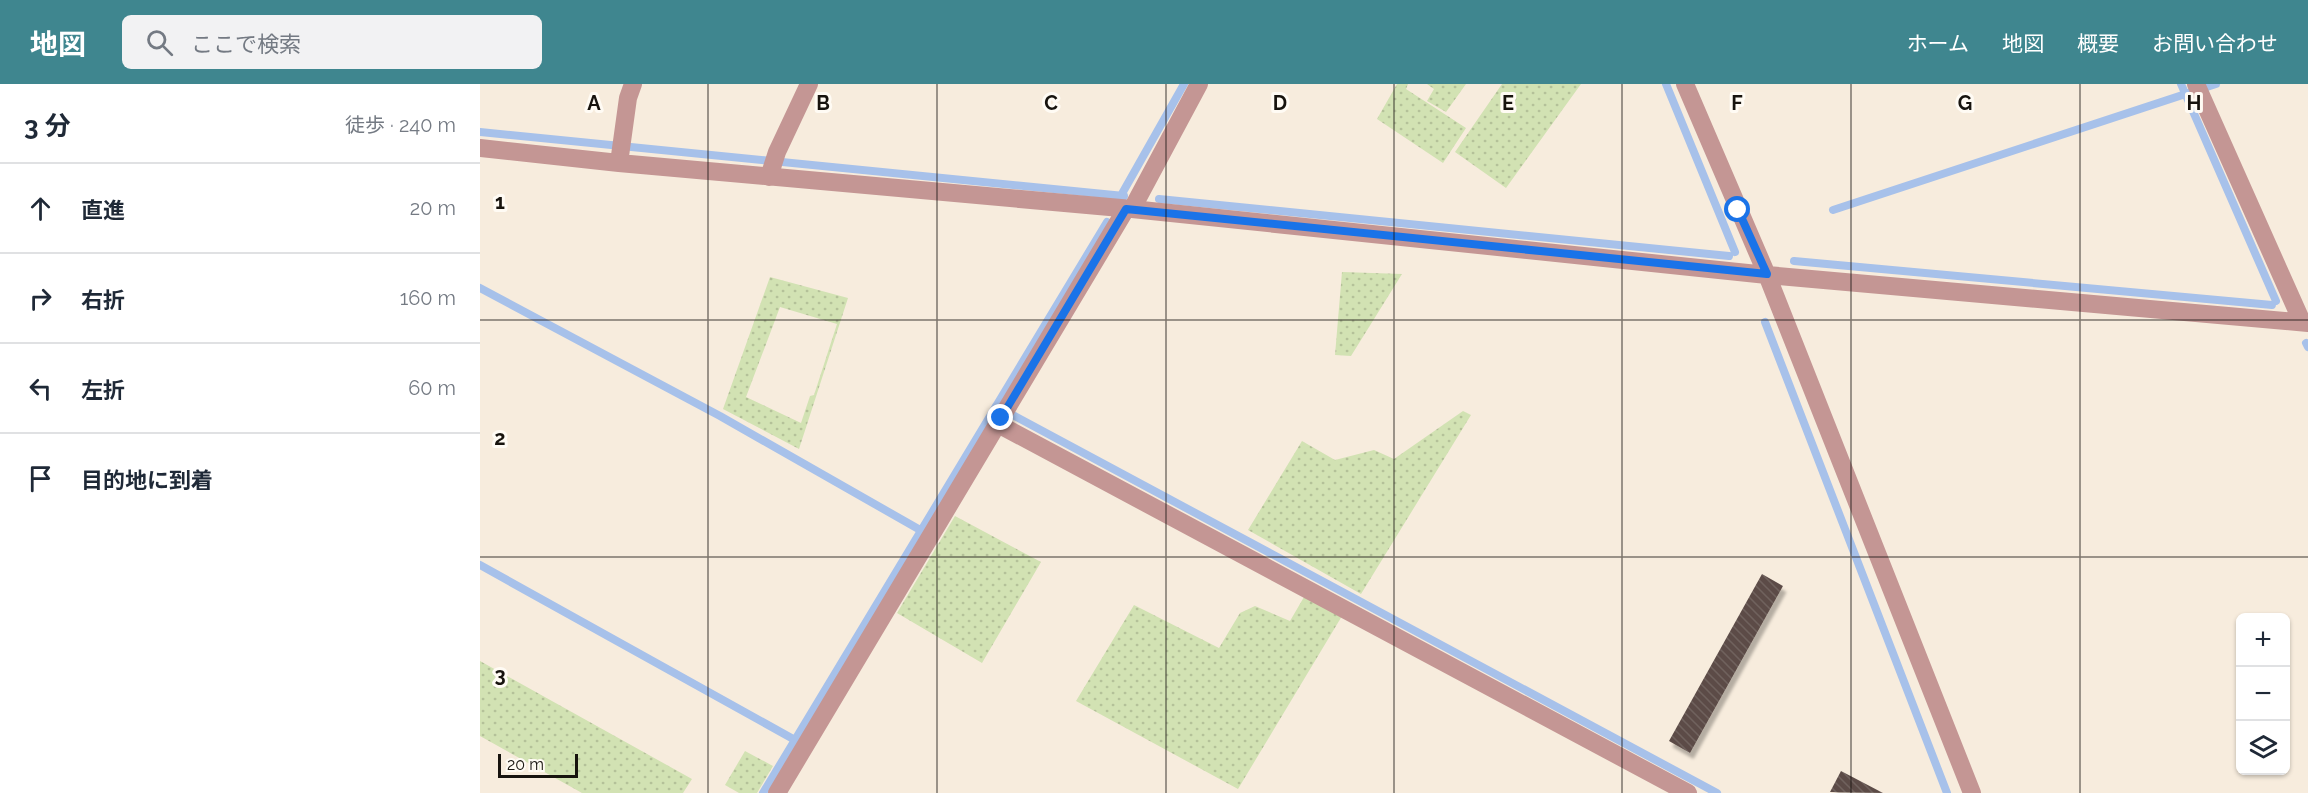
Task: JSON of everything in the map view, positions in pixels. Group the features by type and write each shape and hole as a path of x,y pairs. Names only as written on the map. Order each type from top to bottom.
{"street":[{"path":"620,159 628,98 633,84"},
{"path":"770,174 777,152 809,84"},
{"path":"777,793 1129,209 1199,84"},
{"path":"1685,84 1767,274 1972,793"},
{"path":"480,148 620,159 1767,274 2305,323 2198,89"},
{"path":"1003,415 1688,793"}],"green space":[{"path":"1397,84 1408,84 1406,89 1466,128 1443,163 1377,119"},
{"path":"1427,84 1466,84 1446,112 1427,101 1434,89"},
{"path":"1502,84 1581,84 1506,188 1455,152"},
{"path":"1342,272 1402,274 1351,356 1335,355"},
{"path":"770,277 848,298 799,449 723,409","holes":["780,307 837,324 814,395 810,396 801,423 746,397"]},
{"path":"1463,411 1471,415 1361,594 1248,530 1302,441 1335,460 1374,450 1394,459"},
{"path":"955,516 1041,562 982,663 897,613"},
{"path":"1304,597 1342,616 1238,789 1076,701 1134,605 1219,648 1240,613 1255,606 1290,621"},
{"path":"480,661 692,779 683,793 582,793 480,736"},
{"path":"745,751 773,766 757,793 739,793 725,785"}],"building":[{"path":"1762,574 1783,586 1690,753 1669,741"},
{"path":"1841,771 1883,793 1830,792"}],"waterway":[{"path":"1119,199 1184,84"},
{"path":"1666,84 1735,252"},
{"path":"2181,84 2276,301"},
{"path":"1833,210 2216,84"},
{"path":"480,132 1124,196"},
{"path":"1159,199 1729,256"},
{"path":"763,793 1107,222"},
{"path":"1794,261 2272,305"},
{"path":"480,288 720,416 922,531"},
{"path":"1765,322 1947,793"},
{"path":"2306,343 2308,347"},
{"path":"996,406 1717,793"},
{"path":"480,565 795,740"}],"route":[{"path":"1001,418 1126,209 1767,274 1738,210"}]}
